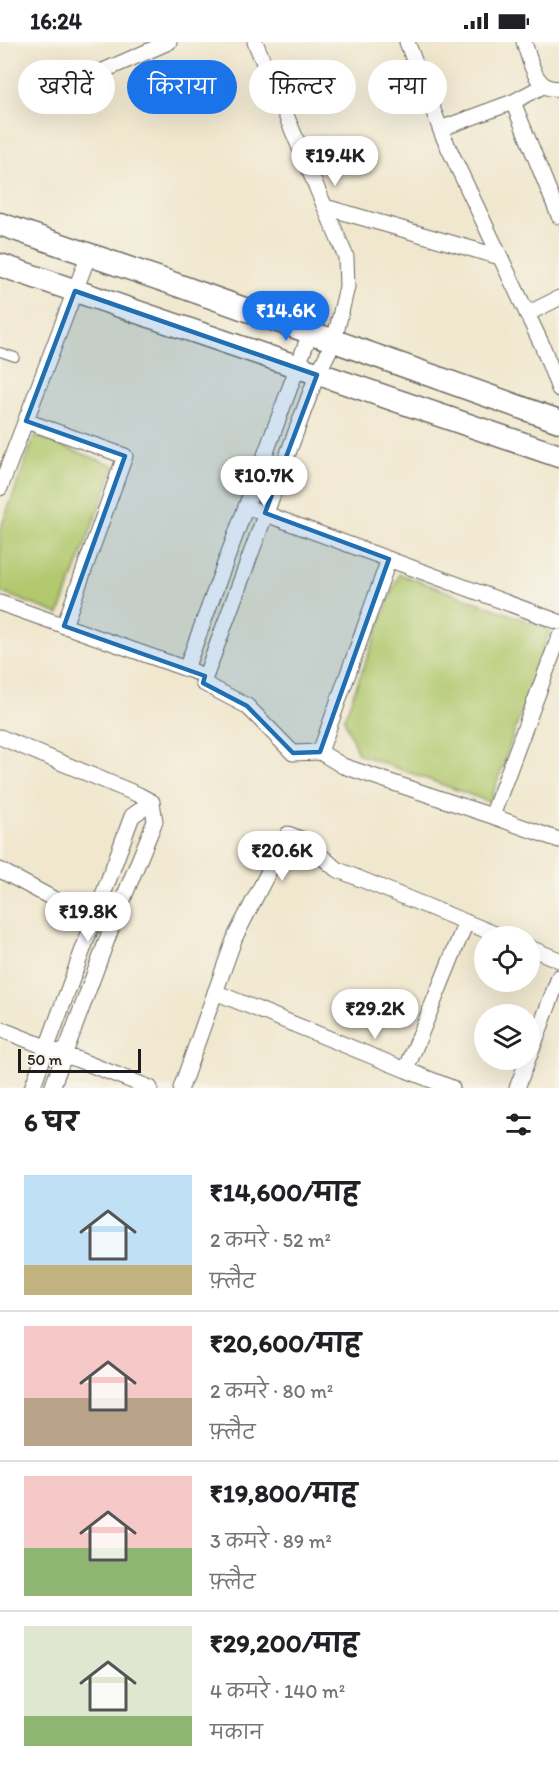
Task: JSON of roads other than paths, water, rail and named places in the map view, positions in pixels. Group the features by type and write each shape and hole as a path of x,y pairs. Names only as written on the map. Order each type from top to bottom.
{"street":[{"path":"115,66 169,42"},
{"path":"186,669 246,507 307,371 334,341 347,287 346,257 255,42"},
{"path":"407,42 440,129 542,345 559,389"},
{"path":"440,129 551,87 535,72 524,42"},
{"path":"513,102 559,216"},
{"path":"325,207 500,257"},
{"path":"0,224 559,421"},
{"path":"0,488 89,254"},
{"path":"0,265 559,456"},
{"path":"527,314 559,298"},
{"path":"204,679 265,513 307,371 310,333"},
{"path":"26,421 125,456 64,626"},
{"path":"246,507 559,622"},
{"path":"320,752 389,559"},
{"path":"0,603 186,669 247,706 294,753 320,752 343,766 559,840"},
{"path":"492,816 559,637"},
{"path":"0,737 152,802"},
{"path":"32,1088 132,816 152,802"},
{"path":"52,1088 111,929 155,821 152,802"},
{"path":"181,1088 235,937 288,834 303,840 336,869 476,926"},
{"path":"0,870 111,929"},
{"path":"406,1070 466,922"},
{"path":"540,952 559,960"},
{"path":"540,1028 559,977"},
{"path":"215,993 452,1088"},
{"path":"0,1029 150,1088"},
{"path":"517,1088 524,1070"}],"lane":[{"path":"0,352 15,357"}]}
